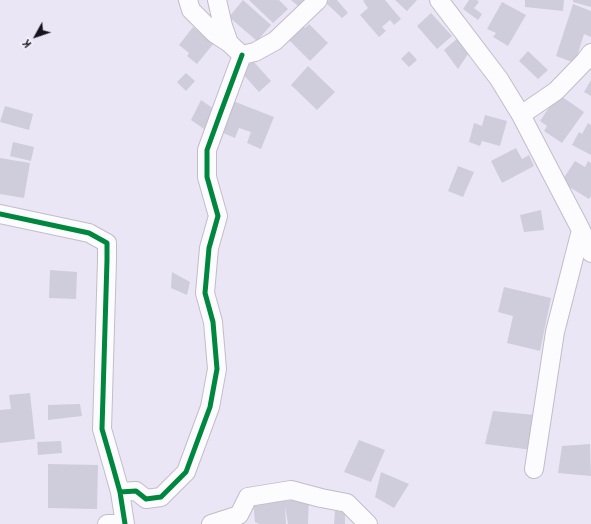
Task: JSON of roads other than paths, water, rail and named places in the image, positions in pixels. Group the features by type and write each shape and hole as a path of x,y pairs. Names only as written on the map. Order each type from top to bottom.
{"street":[{"path":"188,0 191,10 214,33 242,56"},
{"path":"217,0 229,44"},
{"path":"242,56 255,52 275,41 318,0"},
{"path":"439,0 499,79 521,115 581,230 591,253"},
{"path":"521,115 556,91 591,53"},
{"path":"120,492 136,491 146,499 162,497 186,472 210,407 217,368 213,322 205,293 209,248 218,216 207,176 208,150 242,56"},
{"path":"0,214 89,233 107,243 108,260 102,429 120,492 125,524 107,524"},
{"path":"534,469 555,332 581,230"},
{"path":"248,497 290,490 347,503 368,524"},
{"path":"211,524 239,515 248,497"},
{"path":"245,524 248,497"}]}
